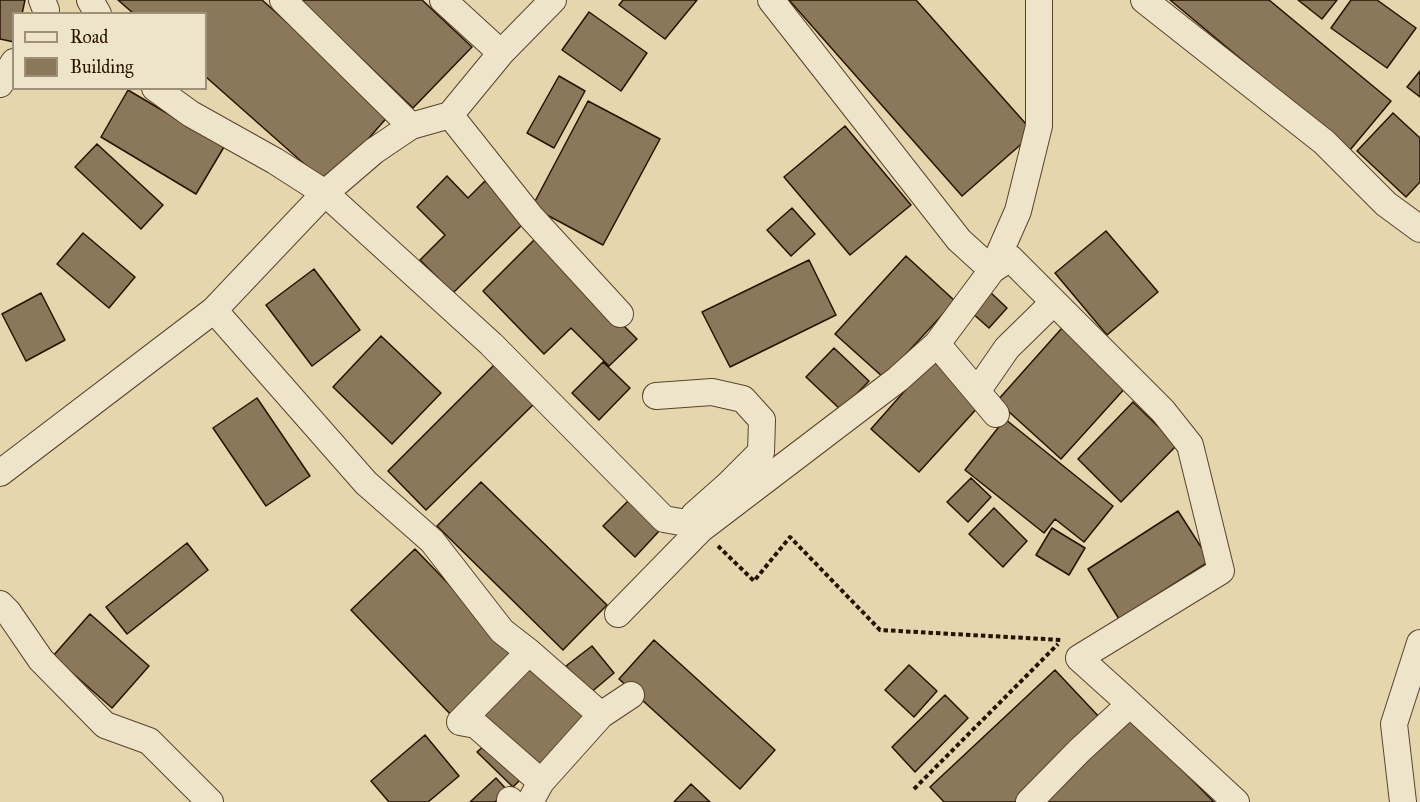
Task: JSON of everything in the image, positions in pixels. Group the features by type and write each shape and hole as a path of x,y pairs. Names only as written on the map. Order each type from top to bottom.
{"street":[{"path":"283,0 411,126"},
{"path":"443,0 501,53"},
{"path":"0,473 214,310 325,193 374,151 411,126 450,115 501,53 553,0"},
{"path":"771,0 958,240 992,270"},
{"path":"158,90 198,118 275,160 325,193 491,344 664,519 693,526 898,379 937,344 992,270 1018,211 1039,126 1039,0"},
{"path":"1143,0 1324,142 1386,204 1420,230"},
{"path":"0,84 12,65"},
{"path":"175,90 198,118"},
{"path":"450,115 531,217 620,314"},
{"path":"992,270 1010,258 1163,411 1191,445 1221,571 1070,649 1236,802"},
{"path":"978,390 1007,348 1054,302"},
{"path":"214,310 366,483 432,541 502,631 601,715"},
{"path":"937,344 996,414"},
{"path":"618,614 729,484 761,452 762,420 743,399 712,392 656,396"},
{"path":"0,604 41,660 105,725 149,741 210,802"},
{"path":"1403,802 1394,723 1419,649"},
{"path":"529,652 460,722 476,725 520,798 601,715 632,696"},
{"path":"1029,802 1130,704"}],"path":[{"path":"693,526 754,581 790,537 880,630 1070,649"},
{"path":"914,789 1070,649"}],"building":[{"path":"0,0 25,0 22,12 12,12 12,42 0,39"},
{"path":"118,0 262,0 390,114 328,185 207,78 207,12 132,12"},
{"path":"300,0 422,0 472,47 413,108"},
{"path":"623,0 697,0 665,39 619,5"},
{"path":"789,0 916,0 1034,133 962,196"},
{"path":"1170,0 1269,0 1391,101 1350,150"},
{"path":"1298,0 1337,0 1322,19"},
{"path":"1351,0 1377,0 1416,28 1387,68 1331,28"},
{"path":"589,12 647,53 621,91 562,50"},
{"path":"1420,71 1420,97 1407,87"},
{"path":"559,76 585,91 554,148 527,133"},
{"path":"128,90 224,147 196,194 101,137"},
{"path":"588,101 660,139 603,245 532,207"},
{"path":"1393,113 1420,138 1420,182 1406,197 1357,151"},
{"path":"845,126 911,205 850,255 784,177"},
{"path":"97,144 163,205 141,229 75,167"},
{"path":"447,176 468,198 485,181 526,221 453,293 420,260 445,235 417,207"},
{"path":"792,208 815,234 791,256 767,230"},
{"path":"1106,231 1158,292 1107,335 1055,273"},
{"path":"83,233 135,277 109,308 57,264"},
{"path":"536,238 637,339 609,366 571,328 544,354 483,291"},
{"path":"906,256 955,301 884,378 835,334"},
{"path":"809,260 836,315 730,367 702,312"},
{"path":"314,269 360,330 312,366 266,305"},
{"path":"990,292 1007,308 989,328 971,312"},
{"path":"41,293 65,340 26,361 2,314"},
{"path":"1062,328 1127,386 1061,459 997,401"},
{"path":"381,336 441,393 392,444 333,387"},
{"path":"834,348 869,381 841,410 806,377"},
{"path":"932,360 981,404 919,472 871,429"},
{"path":"498,361 537,401 426,510 388,471"},
{"path":"603,362 630,388 599,420 572,393"},
{"path":"257,398 310,476 266,506 213,428"},
{"path":"1133,402 1177,445 1121,502 1078,459"},
{"path":"1005,419 1113,506 1084,542 1055,519 1044,533 965,470"},
{"path":"971,478 991,497 968,522 947,502"},
{"path":"481,482 607,605 563,650 437,526"},
{"path":"630,499 661,529 635,557 603,526"},
{"path":"994,508 1027,541 1003,567 969,534"},
{"path":"1178,511 1210,561 1119,619 1088,569"},
{"path":"1052,528 1085,548 1069,575 1036,555"},
{"path":"187,543 208,570 127,634 106,607"},
{"path":"415,549 517,655 453,717 351,610"},
{"path":"90,614 149,666 112,708 53,656"},
{"path":"654,640 775,750 740,789 619,679"},
{"path":"592,646 614,673 589,694 566,666"},
{"path":"531,663 587,716 537,769 481,716"},
{"path":"909,665 937,691 914,717 885,690"},
{"path":"1055,670 1102,720 1015,802 944,802 930,787"},
{"path":"945,695 968,718 915,772 892,747"},
{"path":"1130,717 1214,802 1044,802"},
{"path":"425,735 459,776 428,802 389,802 371,781"},
{"path":"486,744 521,779 513,787 477,752"},
{"path":"496,778 507,790 495,802 470,802"},
{"path":"691,784 710,802 674,802"}]}
